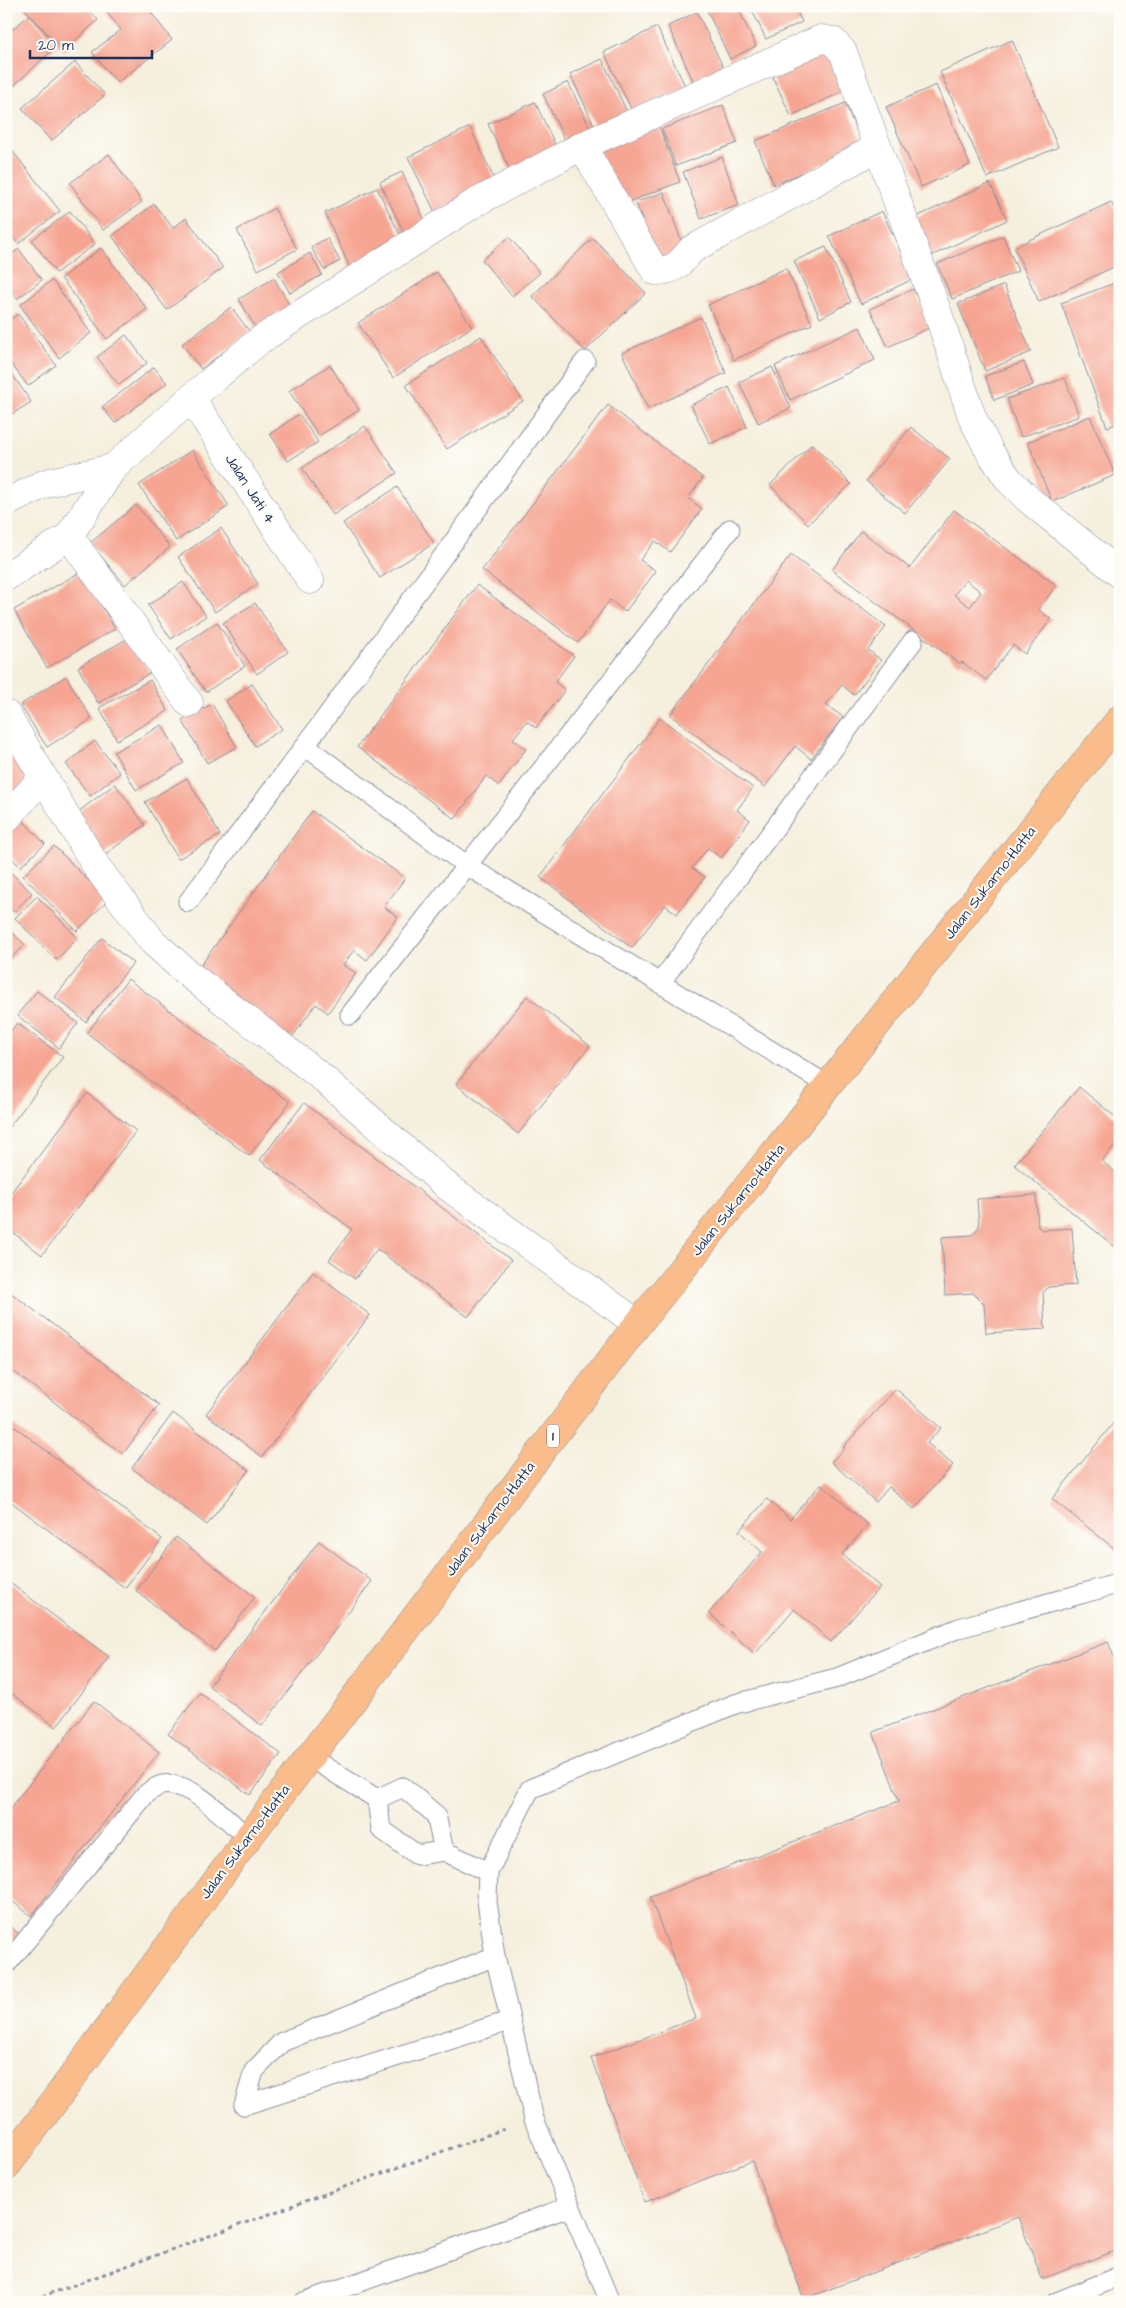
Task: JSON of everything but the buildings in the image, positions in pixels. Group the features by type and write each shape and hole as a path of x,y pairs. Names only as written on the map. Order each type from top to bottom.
{"highway":[{"name":"Jalan Sukarno-Hatta","path":"6,2167 248,1838 638,1324 1120,719"}],"street":[{"path":"6,577 69,536 113,468 191,398 260,340 473,204 582,146 821,39 833,41 843,52 941,322 972,418 990,452 1009,480 1029,500 1120,574"},
{"path":"582,146 655,271 676,268 691,250 878,147"},
{"name":"Jalan Jati 4","path":"191,398 310,580"},
{"path":"6,503 46,483 113,468"},
{"path":"69,536 189,703"},
{"path":"6,714 96,866 152,940 186,972 324,1079 448,1187 638,1324"},
{"path":"6,819 43,777"}],"lane":[{"path":"188,902 305,746 585,361"},
{"path":"350,1015 730,529"},
{"path":"660,983 913,641"},
{"path":"305,746 466,865 829,1086"},
{"path":"610,2302 534,2119 509,2021 495,1956 487,1901 488,1872 530,1789 735,1704 837,1678 959,1628 1120,1583"},
{"path":"309,1757 377,1798"},
{"path":"6,1965 145,1794 160,1785 175,1784 192,1792 248,1838"},
{"path":"377,1798 403,1787 436,1815 444,1851"},
{"path":"377,1798 381,1829 418,1856 444,1851 488,1872"},
{"path":"495,1956 282,2042 254,2070 244,2106 509,2021"},
{"path":"304,2302 570,2207"},
{"path":"1057,2302 1120,2276"}],"path":[{"path":"27,2302 534,2119"}]}
